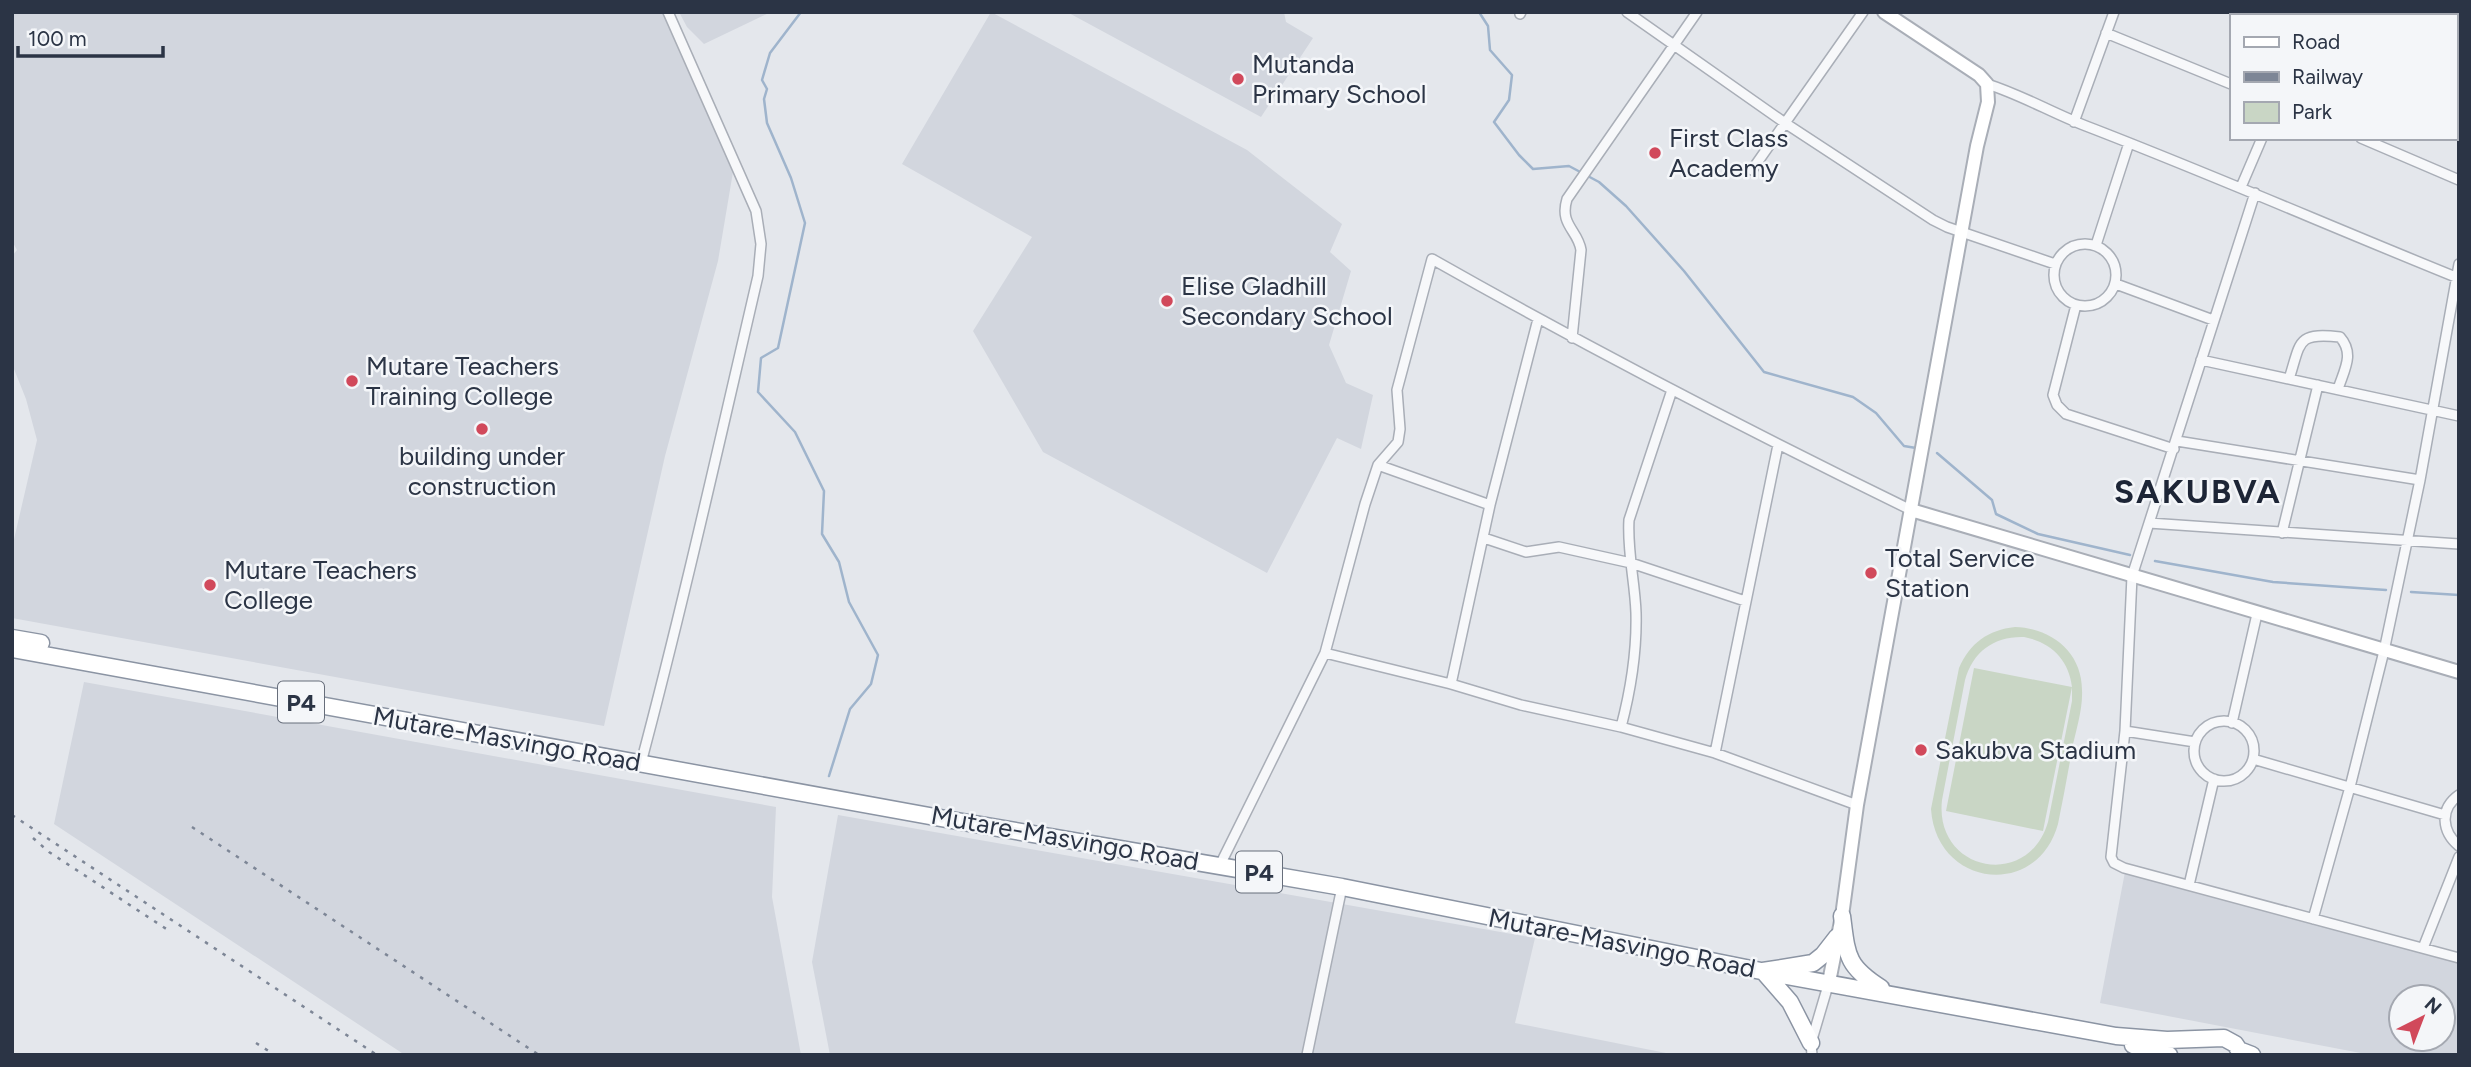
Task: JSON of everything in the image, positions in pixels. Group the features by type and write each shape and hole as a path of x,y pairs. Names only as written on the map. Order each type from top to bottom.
{"highway":[{"path":"12,638 95,653 111,666"},
{"name":"Mutare-Masvingo Road","path":"12,649 1342,887 1763,971 2116,1036 2167,1040 2224,1038 2235,1044 2243,1053"},
{"path":"1842,916 1846,950 1854,969 1891,994"},
{"path":"1763,971 1813,963 1837,937"},
{"path":"1763,971 1790,1002 1812,1049"},
{"name":"Mutare-Masvingo Road","path":"2116,1036 2136,1047 2169,1055"},
{"path":"2198,1055 2207,1039"}],"street":[{"path":"641,763 710,488 758,276 761,244 756,211 668,12"},
{"path":"1627,12 1785,123 1933,220 2055,264"},
{"path":"1572,338 1581,250 1567,224 1565,206 1570,194 1698,12"},
{"path":"1752,170 1863,12"},
{"path":"1812,1049 1842,916 1857,805 1988,102 1987,85 1979,75 1884,12"},
{"path":"2074,122 2114,12"},
{"path":"2106,33 2230,84"},
{"path":"1987,85 2010,91 2074,122 2241,187 2457,277"},
{"path":"2241,187 2261,140"},
{"path":"2366,140 2459,180"},
{"path":"2096,245 2129,143"},
{"path":"2255,193 2132,576 2125,730 2111,857 2114,863 2124,868 2459,958"},
{"path":"2078,244 2096,245 2111,256 2115,265 2116,284 2103,301 2092,306 2076,305 2062,296 2057,288 2054,280 2055,264 2069,248 2078,244"},
{"path":"1220,865 1325,653 1378,465 1398,442 1400,429 1397,390 1432,259 1572,338 1910,510 2459,672"},
{"path":"2313,919 2384,651 2408,542 2459,264"},
{"path":"2116,284 2213,320"},
{"path":"2076,305 2053,395 2057,405 2066,414 2175,445 2420,480"},
{"path":"1451,684 1490,505 1538,319"},
{"path":"2289,379 2300,345 2307,338 2317,334 2340,337 2347,346 2348,356 2338,389"},
{"path":"2201,360 2459,416"},
{"path":"2282,533 2318,385"},
{"path":"1621,727 1632,685 1636,648 1629,520 1672,390"},
{"path":"1715,753 1778,445"},
{"path":"1378,465 1490,505"},
{"path":"2149,523 2459,544"},
{"path":"1484,538 1526,552 1559,547 1631,562 1745,601"},
{"path":"2232,723 2257,614"},
{"path":"1325,653 1715,753 1857,805"},
{"path":"2214,723 2232,723 2247,733 2254,750 2253,759 2249,768 2233,780 2214,779 2199,768 2194,751 2195,742 2206,727 2214,723"},
{"path":"2125,730 2195,742"},
{"path":"2253,759 2445,815"},
{"path":"2189,885 2214,779"},
{"path":"2459,795 2448,806 2445,815 2447,832 2459,846"},
{"path":"2423,948 2459,857"},
{"path":"1307,1055 1342,887"}],"shaded area":[{"name":"Mutare Teachers Training College","path":"12,12 662,12 733,172 718,261 665,456 604,726 12,618 12,548 37,440 26,399 12,364 12,256 17,250 12,241"},
{"path":"679,12 771,12 704,44 687,27"},
{"name":"Elise Gladhill Secondary School","path":"991,12 1247,150 1342,224 1330,252 1351,271 1329,345 1346,383 1373,395 1361,449 1337,438 1267,573 1043,452 973,331 1032,237 902,164"},
{"name":"Mutanda Primary School","path":"1067,12 1284,12 1286,22 1313,38 1261,117"},
{"path":"84,682 776,807 772,897 801,1055 405,1055 54,824"},
{"path":"838,815 1535,938 1515,1023 1676,1055 830,1055 812,962"},
{"path":"2125,872 2459,962 2459,1055 2371,1055 2100,1003"}],"green space":[{"path":"2028,628 2052,637 2062,645 2077,664 2081,676 2082,697 2058,824 2047,848 2030,865 2010,873 1988,874 1968,868 1950,855 1937,835 1931,809 1959,668 1969,651 1981,639 2005,629","holes":["2004,639 2034,639 2050,648 2063,661 2070,677 2072,701 2048,822 2037,844 2022,858 2004,864 1984,864 1967,856 1952,843 1943,824 1942,800 1965,680 1974,661 1987,647"]},
{"path":"1974,668 2072,687 2043,831 1946,811"}],"waterway":[{"path":"801,12 770,53 762,80 767,89 764,99 767,123 791,178 805,223 778,348 761,358 758,392 795,432 824,491 822,534 839,562 849,602 878,655 871,684 850,709 829,776"},
{"path":"1479,12 1488,26 1490,50 1512,75 1509,100 1494,122 1533,169 1569,166 1599,182 1626,206 1684,271 1764,372 1853,397 1876,413 1904,446 1916,448"},
{"path":"1937,453 1992,500 1996,514 2038,534 2130,555"},
{"path":"2155,561 2273,582 2386,590"},
{"path":"2411,592 2459,595"}],"railway":[{"path":"12,815 377,1055"},
{"path":"192,827 539,1055"},
{"path":"33,838 49,852 171,932"},
{"path":"256,1043 275,1055"}],"place":[{"name":"Mutanda Primary School","path":"1238,79"},
{"name":"First Class Academy","path":"1655,153"},
{"name":"Elise Gladhill Secondary School","path":"1167,301"},
{"name":"Mutare Teachers Training College","path":"352,381"},
{"name":"building under construction","path":"482,429"},
{"name":"Total Service Station","path":"1871,573"},
{"name":"Mutare Teachers College","path":"210,585"},
{"name":"Sakubva Stadium","path":"1921,750"}],"district":[{"name":"SAKUBVA","path":"2198,491"}]}
